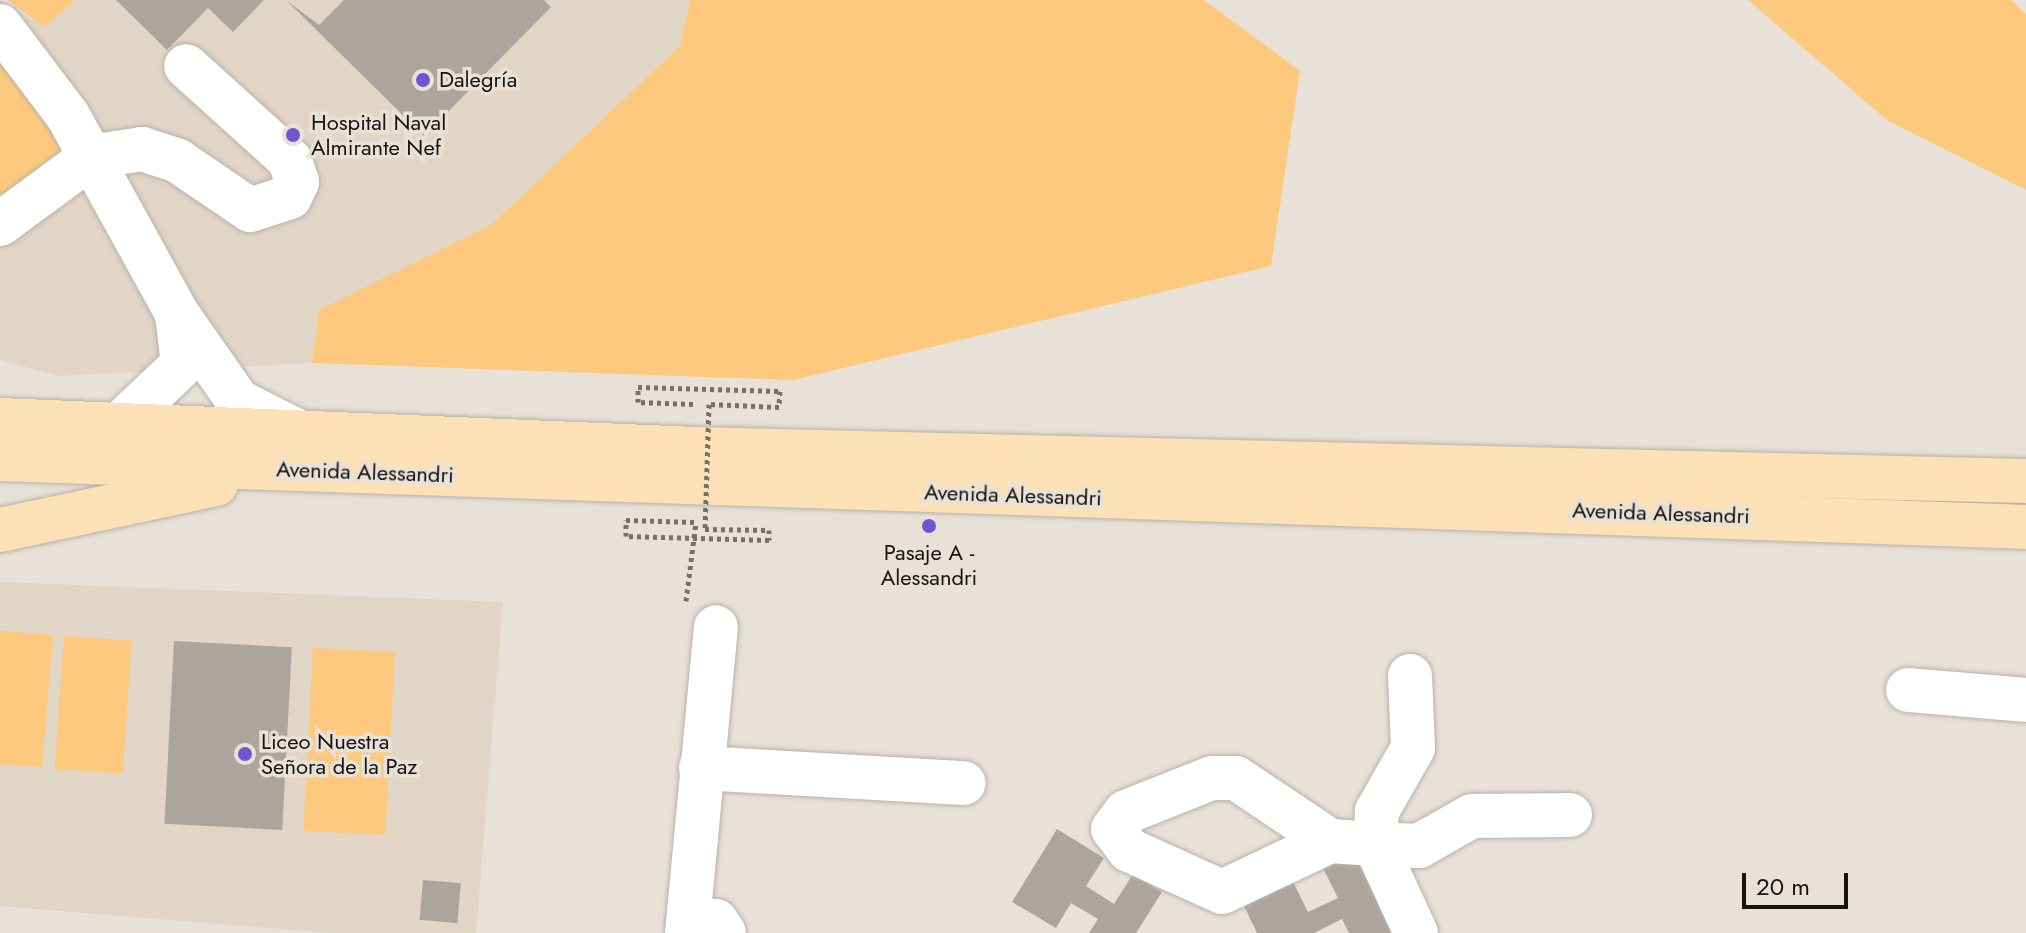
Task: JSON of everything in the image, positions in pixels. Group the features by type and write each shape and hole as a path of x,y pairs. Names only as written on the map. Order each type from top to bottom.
{"main road":[{"name":"Avenida Alessandri","path":"0,420 119,425 292,450 2026,527"},
{"name":"Avenida Alessandri","path":"0,459 292,450 757,450 2026,481"},
{"path":"0,530 292,450"}],"street":[{"path":"0,26 91,157 176,312 238,401 292,450"},
{"path":"0,224 91,157 142,149 163,155 250,210 290,197 297,182 284,153 186,66"},
{"path":"119,425 183,364 176,312"},
{"path":"700,928 701,768 716,627"},
{"path":"1410,676 1413,748 1377,811 1375,844 1416,933"},
{"path":"1908,690 2026,700"},
{"path":"701,768 964,783"},
{"path":"1330,841 1419,846 1472,816 1570,815"}],"path":[{"path":"693,404 638,402 638,387 780,391 779,407 709,404 705,529 769,530 769,540 626,536 626,520 696,522"}],"shaded area":[{"name":"Hospital Naval Almirante Nef","path":"0,0 44,27 75,0 690,0 680,46 492,224 319,310 312,363 59,376 0,360"},
{"path":"8,0 75,0 44,27"},
{"path":"690,0 1204,0 1300,71 1271,266 793,380 312,363 319,310 492,224 680,46"},
{"path":"1748,0 2011,0 2026,14 2026,190 1888,121"},
{"path":"0,47 67,149 0,206"},
{"name":"Liceo Nuestra Señora de la Paz","path":"0,582 503,602 476,933 331,933 0,906"},
{"path":"0,631 53,635 42,767 0,764"},
{"path":"64,636 132,641 123,773 55,769"},
{"path":"313,648 395,652 385,835 303,831"}],"building":[{"path":"116,0 264,0 233,32 208,8 167,50"},
{"name":"Dalegría","path":"286,0 319,25 344,0 544,0 551,7 424,136"},
{"path":"174,641 292,647 282,830 164,824"},
{"path":"1057,829 1104,858 1086,886 1114,904 1133,874 1162,892 1136,933 1089,933 1098,919 1071,903 1056,928 1012,902"},
{"path":"1353,851 1392,933 1349,933 1342,919 1314,933 1257,933 1244,906 1293,882 1308,912 1338,898 1322,866"},
{"path":"423,880 461,883 457,923 420,920"}],"place":[{"name":"Dalegría","path":"423,80"},
{"name":"Hospital Naval Almirante Nef","path":"293,135"},
{"name":"Pasaje A - Alessandri","path":"929,526"},
{"name":"Liceo Nuestra Señora de la Paz","path":"245,754"}]}
